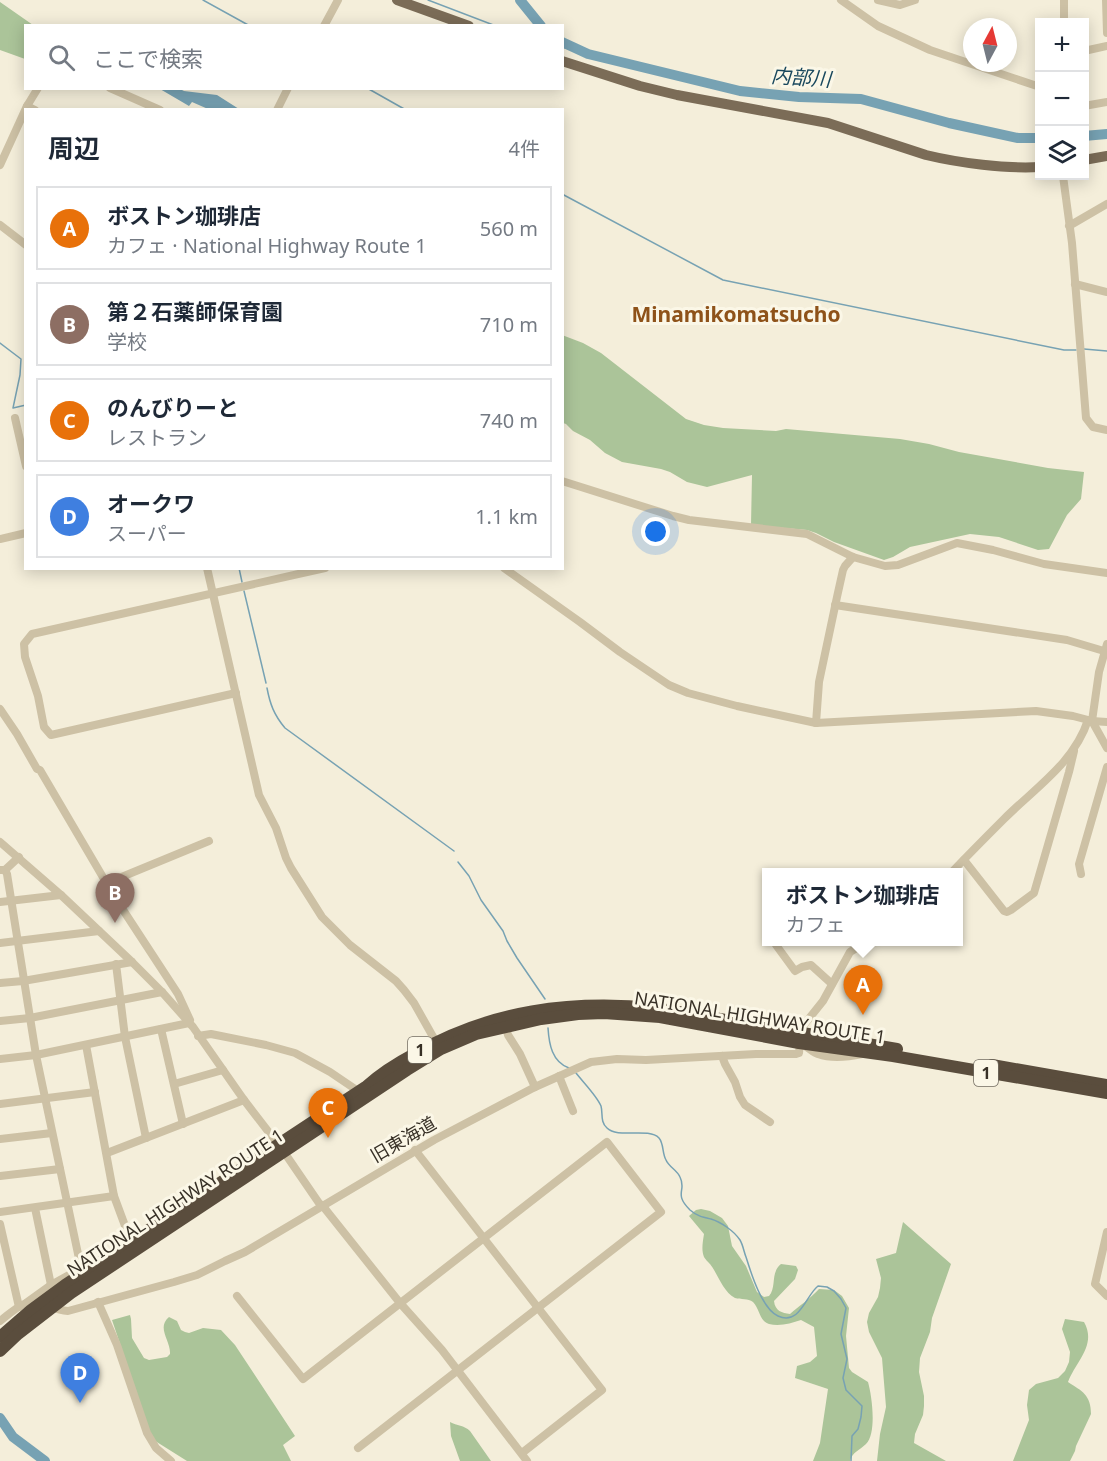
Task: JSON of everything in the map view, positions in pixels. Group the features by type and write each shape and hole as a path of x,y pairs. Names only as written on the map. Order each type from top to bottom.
{"highway":[{"name":"NATIONAL HIGHWAY ROUTE 1","path":"363,1094 387,1069 436,1042 478,1024 523,1013 578,1005 630,1010"},
{"name":"NATIONAL HIGHWAY ROUTE 1","path":"0,1337 130,1242 363,1094 441,1049 476,1034 542,1019 630,1010 666,1010 800,1043 1006,1072 1107,1093"},
{"name":"NATIONAL HIGHWAY ROUTE 1","path":"800,1043 1006,1072"},
{"name":"NATIONAL HIGHWAY ROUTE 1","path":"1036,1077 1107,1084"},
{"name":"NATIONAL HIGHWAY ROUTE 1","path":"0,1351 45,1305 225,1190 280,1148"}],"main road":[{"path":"397,0 463,24"},
{"path":"564,62 676,95 828,123 926,155 987,165 1035,167"},
{"path":"1089,159 1107,156"}],"street":[{"path":"325,24 338,0"},
{"path":"841,0 878,26 930,50 1035,85"},
{"path":"878,0 900,5 915,0"},
{"path":"1064,0 1064,18"},
{"path":"1106,0 1107,33"},
{"path":"1089,50 1107,46"},
{"path":"31,108 37,90"},
{"path":"115,90 155,108"},
{"path":"278,108 287,90"},
{"path":"1089,104 1107,102"},
{"path":"0,165 24,121"},
{"path":"1064,180 1070,226 1086,418 1095,428 1107,430"},
{"path":"1070,226 1107,204"},
{"path":"0,225 24,243"},
{"path":"1075,284 1107,292"},
{"path":"15,418 24,457"},
{"path":"564,482 660,513 689,520 810,535 853,556 890,566 957,543 1044,564 1107,573"},
{"path":"0,539 24,533"},
{"path":"816,723 819,682 835,605 843,570 853,556"},
{"path":"207,570 259,795 276,828 286,858 330,927 396,981 414,1003 436,1042"},
{"path":"236,693 51,735 44,727 38,696 23,650 24,644 32,634 316,570"},
{"path":"507,570 669,685 688,693 737,706 816,723 1036,711 1107,722"},
{"path":"835,605 1067,639 1106,649 1099,672 1090,721 1074,751 957,868"},
{"path":"0,709 178,994 191,1025"},
{"path":"1090,721 1107,748"},
{"path":"964,860 1004,911 1011,910 1034,893 1074,751"},
{"path":"1081,874 1079,864 1107,767"},
{"path":"107,883 209,841"},
{"path":"0,842 61,895 132,962 191,1025 322,1206 400,1303 426,1331 524,1457 602,1390 415,1150"},
{"path":"19,857 3,870 7,874 36,1055 81,1268"},
{"path":"0,902 61,895"},
{"path":"0,943 99,931"},
{"path":"777,946 795,971 811,965 832,984"},
{"path":"860,946 850,952 823,1000 803,1026 800,1043 819,1054 846,1058 865,1053"},
{"path":"0,983 132,962"},
{"path":"116,964 125,1036 146,1138"},
{"path":"0,1021 30,1018 162,992"},
{"path":"0,1059 36,1055 191,1025"},
{"path":"506,1027 535,1087"},
{"path":"162,1029 183,1124"},
{"path":"198,1036 211,1034 295,1053 363,1094"},
{"name":"旧東海道","path":"22,1305 31,1302 68,1311 196,1275 245,1252 415,1150 535,1087 583,1065 598,1060 788,1055 796,1054 800,1043"},
{"path":"86,1045 114,1196 130,1242"},
{"path":"722,1056 745,1105 770,1122"},
{"path":"174,1084 223,1070"},
{"path":"559,1076 573,1111"},
{"path":"0,1104 95,1092"},
{"path":"107,1153 244,1100"},
{"path":"0,1139 52,1133"},
{"path":"237,1296 303,1378 607,1142 661,1212 357,1448"},
{"path":"0,1176 60,1169"},
{"path":"0,1212 114,1196"},
{"path":"35,1208 51,1285"},
{"path":"0,1224 22,1305"},
{"path":"1107,1232 1095,1284 1107,1296"},
{"path":"0,1321 51,1285 117,1251"},
{"path":"98,1302 117,1345 147,1433 156,1448 171,1461"}],"green space":[{"path":"0,2 32,24 24,24 24,59 0,50"},
{"path":"564,336 601,353 686,419 704,425 776,431 786,429 900,439 1048,468 1084,472 1081,499 1067,515 1049,549 1038,550 999,537 970,534 910,547 884,560 807,530 751,525 752,475 707,487 687,482 661,469 622,462 605,453 564,423"},
{"path":"701,1209 722,1218 728,1226 732,1246 746,1266 757,1292 764,1297 769,1296 776,1272 781,1264 796,1266 798,1270 795,1279 774,1301 779,1311 790,1314 819,1289 834,1290 842,1296 849,1308 846,1336 849,1368 868,1382 873,1414 872,1432 869,1439 854,1453 850,1461 813,1461 820,1443 828,1389 795,1378 797,1366 810,1362 817,1356 814,1327 801,1320 781,1325 769,1324 763,1320 753,1302 735,1298 727,1292 704,1257 702,1248 704,1234 689,1216"},
{"path":"903,1222 951,1264 920,1358 919,1372 924,1406 914,1443 946,1461 877,1461 886,1407 882,1358 869,1332 867,1322 880,1288 881,1278 876,1259 896,1253"},
{"path":"130,1315 132,1338 144,1358 149,1360 167,1357 170,1354 164,1330 165,1321 169,1317 177,1321 181,1330 189,1333 203,1328 221,1330 235,1345 295,1436 283,1445 291,1461 187,1461 152,1439 112,1320"},
{"path":"1065,1319 1084,1322 1087,1330 1087,1346 1068,1382 1087,1398 1091,1414 1070,1461 1013,1461 1029,1420 1027,1405 1029,1390 1036,1384 1058,1378 1065,1371 1069,1362 1070,1352 1062,1329"},
{"path":"450,1422 470,1431 491,1461 460,1461 451,1436"}],"water":[{"path":"162,90 182,90 217,95 237,108 206,108 192,102 189,106"}],"waterway":[{"path":"203,0 246,24"},
{"path":"428,0 491,24"},
{"name":"内部川","path":"520,0 539,24"},
{"name":"内部川","path":"564,43 588,54 740,91 799,97 861,99 949,123 1018,138 1035,138"},
{"name":"内部川","path":"564,48 588,54"},
{"path":"371,90 402,108"},
{"name":"内部川","path":"1089,136 1107,134"},
{"path":"564,195 723,280 1064,350 1076,350"},
{"path":"0,343 21,359 13,408 24,405"},
{"path":"1084,349 1107,351"},
{"path":"239,570 242,582"},
{"path":"244,591 266,683"},
{"path":"267,688 273,709 285,728 454,851"},
{"path":"458,862 545,999"},
{"path":"548,1028 555,1057 569,1068"},
{"path":"576,1073 599,1102 603,1123 607,1128 618,1133 648,1133 659,1138 666,1160 677,1172 682,1182 682,1200 695,1214 719,1222 740,1240 758,1290 772,1312 778,1316 792,1317 802,1308 818,1286 827,1287 841,1299 846,1308 841,1334 847,1359 843,1378 846,1390 862,1406 858,1429 852,1436 851,1461"},
{"path":"0,1418 13,1437 45,1461"}],"place":[{"name":"第２石薬師保育園","path":"115,923"},
{"name":"ボストン珈琲店","path":"863,1015"},
{"name":"のんびりーと","path":"328,1138"},
{"name":"オークワ","path":"80,1403"}],"district":[{"name":"Minamikomatsucho","path":"736,314"}]}
